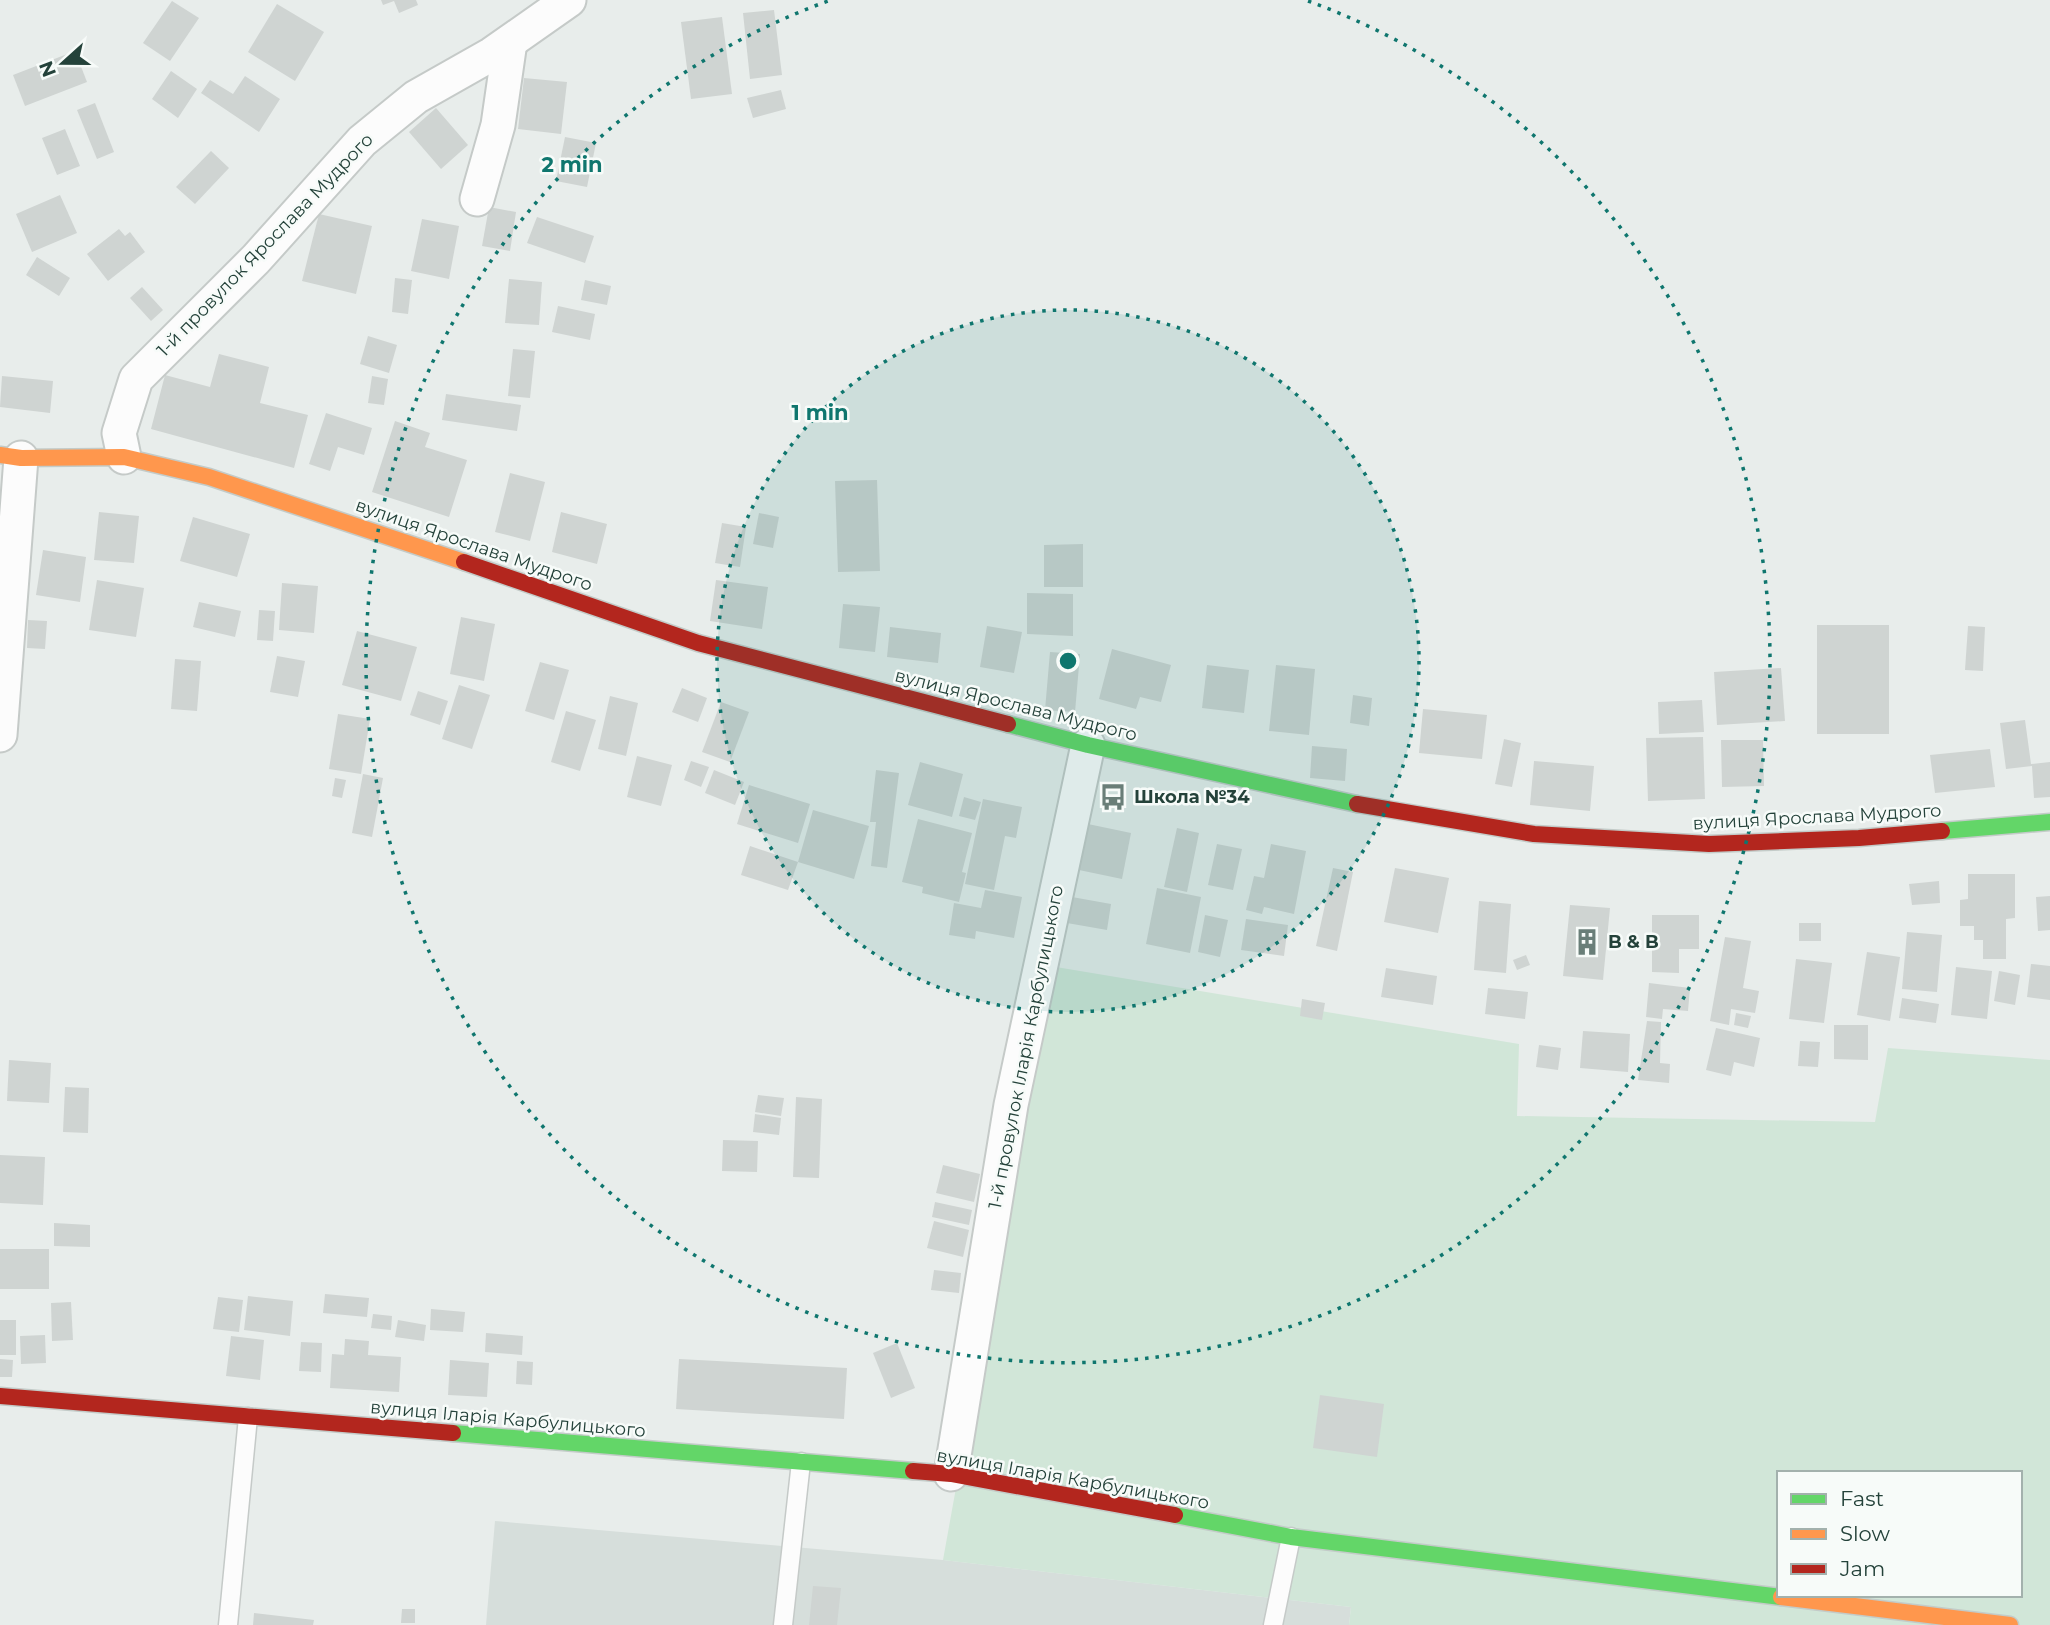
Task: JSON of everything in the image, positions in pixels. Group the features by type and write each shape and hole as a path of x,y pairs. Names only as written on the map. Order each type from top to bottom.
{"main road":[{"name":"вулиця Ярослава Мудрого","path":"10,456 124,457 209,477 344,520 698,643 1088,745 1380,809 1534,834 1709,844 1858,838 2050,822"},
{"name":"вулиця Іларія Карбулицького","path":"0,1396 951,1474 1291,1537 1777,1596"},
{"name":"вулиця Іларія Карбулицького","path":"1781,1597 2010,1625"}],"street":[{"name":"1-й провулок Ярослава Мудрого","path":"124,457 119,433 135,379 256,259 362,141 416,97 510,42 569,0"},
{"path":"477,200 498,125 510,42"},
{"path":"0,735 10,456"},
{"name":"1-й провулок Іларія Карбулицького","path":"951,1474 1011,1105 1088,745"}],"lane":[{"path":"228,1625 248,1417"},
{"path":"783,1625 800,1462"},
{"path":"1273,1625 1291,1537"}],"shaded area":[{"path":"495,1521 943,1560 1351,1607 1349,1625 486,1625"}],"green space":[{"path":"1050,966 1519,1044 1517,1116 1875,1122 1888,1048 2050,1060 2050,1625 1349,1625 1351,1607 943,1560"}],"building":[{"path":"381,0 416,0 418,5 399,13 394,1 383,5"},
{"path":"172,1 199,18 170,61 143,43"},
{"path":"277,4 324,32 295,81 248,52"},
{"path":"774,10 782,75 750,79 743,13"},
{"path":"722,17 732,94 691,99 681,22"},
{"path":"75,51 87,82 25,106 13,75"},
{"path":"171,71 197,89 178,118 152,99"},
{"path":"245,76 280,99 259,132 201,93 210,80 233,94"},
{"path":"524,78 567,82 561,134 518,129"},
{"path":"781,90 786,109 753,118 747,98"},
{"path":"95,103 114,152 97,159 77,110"},
{"path":"436,108 468,145 441,169 409,132"},
{"path":"65,129 80,166 57,175 42,138"},
{"path":"565,137 596,143 587,187 556,181"},
{"path":"211,151 229,168 195,204 176,187"},
{"path":"60,195 77,233 32,252 16,214"},
{"path":"489,207 516,212 510,251 482,246"},
{"path":"319,214 372,226 356,294 302,281"},
{"path":"537,217 594,236 585,263 527,243"},
{"path":"422,219 459,226 449,279 411,271"},
{"path":"119,229 125,236 130,232 145,252 108,281 87,254"},
{"path":"37,257 70,278 59,296 26,275"},
{"path":"395,278 412,280 408,314 392,312"},
{"path":"509,279 542,282 539,325 505,323"},
{"path":"585,280 611,286 607,305 581,300"},
{"path":"142,287 163,310 151,321 130,298"},
{"path":"558,306 595,314 590,340 552,332"},
{"path":"368,336 397,345 389,373 360,364"},
{"path":"513,349 535,351 530,398 508,396"},
{"path":"219,354 269,367 260,403 308,415 294,468 151,429 165,375 210,387"},
{"path":"2,376 53,381 50,413 0,407"},
{"path":"372,376 388,379 384,405 368,403"},
{"path":"446,394 521,405 517,431 442,420"},
{"path":"326,413 372,428 364,455 338,447 330,471 309,464"},
{"path":"395,421 430,433 425,447 467,460 449,517 372,492"},
{"path":"510,473 545,482 530,541 495,532"},
{"path":"877,480 880,571 838,572 835,481"},
{"path":"99,512 139,516 134,563 94,560"},
{"path":"561,512 607,524 597,564 552,552"},
{"path":"759,513 779,517 773,548 753,544"},
{"path":"193,517 250,534 237,577 180,561"},
{"path":"722,523 746,527 740,567 715,563"},
{"path":"1083,544 1083,587 1044,587 1044,545"},
{"path":"43,550 86,557 80,602 36,595"},
{"path":"97,580 144,588 136,637 89,630"},
{"path":"716,580 768,587 762,629 710,621"},
{"path":"282,583 318,586 314,633 279,630"},
{"path":"1027,593 1073,594 1073,636 1027,634"},
{"path":"199,602 241,611 235,637 193,627"},
{"path":"843,604 880,607 875,652 839,648"},
{"path":"259,610 275,611 273,641 257,640"},
{"path":"461,617 495,624 484,681 450,674"},
{"path":"28,620 47,621 45,649 27,648"},
{"path":"1817,625 1889,625 1889,734 1817,734"},
{"path":"987,626 1022,632 1014,673 980,667"},
{"path":"1968,626 1985,627 1983,671 1965,670"},
{"path":"890,627 941,633 938,663 887,657"},
{"path":"357,631 417,647 401,701 342,685"},
{"path":"1112,649 1171,665 1161,702 1140,697 1136,709 1099,699"},
{"path":"1050,652 1080,654 1075,712 1045,710"},
{"path":"277,656 305,661 298,697 270,692"},
{"path":"175,659 201,661 197,711 171,709"},
{"path":"540,662 569,670 554,720 525,711"},
{"path":"1207,665 1249,670 1244,713 1202,708"},
{"path":"1276,665 1315,669 1309,735 1269,731"},
{"path":"1781,668 1785,721 1717,725 1714,672"},
{"path":"459,685 490,695 472,749 442,739"},
{"path":"682,688 707,698 698,722 672,712"},
{"path":"418,691 448,701 440,725 410,715"},
{"path":"1353,695 1372,698 1369,726 1350,723"},
{"path":"610,696 638,703 626,756 598,749"},
{"path":"1702,700 1704,732 1659,734 1658,702"},
{"path":"721,702 749,712 730,762 702,752"},
{"path":"1423,709 1487,715 1482,759 1419,753"},
{"path":"566,711 596,720 580,771 551,762"},
{"path":"338,714 370,719 361,774 329,769"},
{"path":"2025,720 2031,764 2050,762 2050,797 2034,798 2032,766 2006,769 2000,723"},
{"path":"1703,737 1705,799 1648,801 1646,738"},
{"path":"1504,739 1521,743 1512,787 1495,784"},
{"path":"1721,740 1763,740 1764,786 1722,787"},
{"path":"1312,746 1347,749 1345,781 1310,778"},
{"path":"1990,749 1995,787 1935,793 1930,755"},
{"path":"637,756 672,765 661,806 627,797"},
{"path":"691,761 709,767 701,787 684,780"},
{"path":"1534,761 1594,766 1590,811 1530,805"},
{"path":"920,762 963,774 952,817 908,805"},
{"path":"714,770 744,782 735,805 705,793"},
{"path":"876,770 899,773 887,868 871,866 876,822 870,822"},
{"path":"363,774 383,778 372,837 352,833"},
{"path":"335,778 346,780 342,798 332,796"},
{"path":"749,785 810,804 798,843 737,824"},
{"path":"964,797 981,802 975,820 959,816"},
{"path":"983,799 1022,807 1016,838 1005,836 994,890 965,884"},
{"path":"813,810 869,826 854,879 798,862"},
{"path":"918,819 972,833 962,872 966,873 959,902 922,893 923,887 902,882"},
{"path":"1088,824 1131,833 1122,879 1079,870"},
{"path":"1177,828 1199,833 1187,892 1164,887"},
{"path":"1217,844 1242,849 1233,890 1208,885"},
{"path":"1271,844 1306,851 1294,914 1264,907 1262,914 1246,910 1254,876 1264,878"},
{"path":"750,846 798,862 788,890 741,875"},
{"path":"1333,868 1353,872 1337,951 1316,946"},
{"path":"1395,868 1449,878 1438,933 1384,922"},
{"path":"1968,874 2015,874 2015,918 2006,919 2006,959 1983,959 1983,940 1974,940 1974,926 1960,926 1960,900 1968,899"},
{"path":"1939,881 1940,903 1912,905 1909,884"},
{"path":"1157,888 1201,897 1190,953 1146,944"},
{"path":"985,890 1022,897 1014,938 976,931 975,939 949,935 954,903 981,908"},
{"path":"2050,896 2050,930 2038,931 2036,897"},
{"path":"1072,897 1111,904 1107,930 1067,923"},
{"path":"1479,901 1511,904 1506,973 1474,970"},
{"name":"B & B","path":"1570,905 1610,908 1603,980 1563,976"},
{"path":"1205,915 1228,920 1220,957 1198,952"},
{"path":"1652,915 1699,915 1699,949 1679,949 1679,973 1652,972"},
{"path":"1246,919 1288,925 1284,956 1241,950"},
{"path":"1799,923 1821,923 1821,941 1799,941"},
{"path":"1907,932 1942,935 1937,992 1902,989"},
{"path":"1725,937 1751,941 1743,988 1759,991 1755,1013 1731,1009 1729,1025 1710,1021"},
{"path":"1867,952 1900,957 1890,1021 1857,1015"},
{"path":"1526,955 1530,965 1517,970 1513,960"},
{"path":"1796,959 1832,963 1824,1023 1789,1019"},
{"path":"2031,964 2050,966 2050,1000 2027,997"},
{"path":"1956,967 1992,971 1987,1019 1951,1015"},
{"path":"1386,968 1437,976 1433,1005 1381,997"},
{"path":"1999,971 2020,975 2015,1005 1994,1001"},
{"path":"1649,983 1690,988 1688,1011 1663,1009 1662,1019 1646,1017"},
{"path":"1488,988 1528,992 1525,1019 1485,1014"},
{"path":"1902,998 1939,1004 1936,1023 1899,1018"},
{"path":"1302,999 1325,1003 1322,1020 1300,1016"},
{"path":"1736,1013 1751,1016 1748,1028 1734,1025"},
{"path":"1647,1021 1661,1022 1660,1063 1670,1064 1669,1083 1638,1080"},
{"path":"1834,1025 1868,1025 1868,1060 1834,1059"},
{"path":"1716,1028 1760,1038 1754,1067 1734,1062 1731,1076 1706,1070"},
{"path":"1583,1031 1630,1034 1628,1072 1580,1068"},
{"path":"1800,1041 1820,1042 1818,1067 1798,1066"},
{"path":"1539,1045 1561,1048 1558,1070 1536,1067"},
{"path":"9,1060 51,1063 49,1103 7,1101"},
{"path":"65,1087 89,1088 88,1133 63,1132"},
{"path":"758,1095 784,1098 781,1116 755,1112"},
{"path":"796,1097 822,1099 819,1178 793,1177"},
{"path":"755,1114 781,1118 779,1135 753,1132"},
{"path":"723,1140 758,1141 757,1172 722,1171"},
{"path":"0,1155 45,1157 43,1205 0,1203"},
{"path":"943,1165 980,1174 974,1202 936,1193"},
{"path":"935,1202 972,1210 969,1225 932,1217"},
{"path":"934,1221 969,1230 963,1257 927,1248"},
{"path":"54,1223 90,1225 90,1247 54,1246"},
{"path":"0,1249 49,1249 49,1289 0,1289"},
{"path":"934,1270 961,1273 959,1293 931,1290"},
{"path":"325,1294 369,1298 367,1317 323,1313"},
{"path":"248,1296 293,1301 290,1336 244,1330"},
{"path":"218,1297 243,1300 239,1332 213,1329"},
{"path":"71,1302 73,1340 52,1341 51,1303"},
{"path":"431,1309 465,1312 463,1332 430,1330"},
{"path":"373,1314 392,1316 391,1330 371,1328"},
{"path":"0,1320 16,1320 16,1355 0,1355"},
{"path":"398,1320 426,1325 424,1341 395,1337"},
{"path":"486,1333 523,1336 522,1355 485,1352"},
{"path":"45,1335 46,1363 21,1364 20,1336"},
{"path":"231,1336 264,1340 260,1380 226,1376"},
{"path":"345,1339 369,1341 368,1355 401,1357 399,1392 330,1388 332,1354 344,1355"},
{"path":"301,1342 322,1343 321,1372 299,1371"},
{"path":"897,1343 915,1388 891,1398 873,1353"},
{"path":"0,1359 13,1360 12,1377 0,1377"},
{"path":"679,1359 847,1368 844,1419 676,1409"},
{"path":"450,1360 489,1363 487,1397 448,1395"},
{"path":"517,1361 533,1362 532,1385 516,1384"},
{"path":"1320,1395 1384,1404 1377,1457 1313,1448"},
{"path":"813,1586 841,1588 837,1625 809,1625"},
{"path":"402,1609 415,1609 415,1623 401,1623"},
{"path":"254,1613 314,1620 313,1625 253,1625"}],"traffic: fast":[{"path":"1008,724 1088,745 1357,804"},
{"path":"1942,831 2050,822"},
{"path":"453,1433 913,1471"},
{"path":"1175,1515 1291,1537 1777,1597"}],"traffic: slow":[{"path":"0,455 21,458 124,457 209,477 464,562"},
{"path":"1781,1597 2010,1625"}],"traffic: jam":[{"path":"464,562 698,643 1008,724"},
{"path":"1357,804 1534,834 1709,844 1859,838 1942,831"},
{"path":"0,1396 453,1433"},
{"path":"913,1471 951,1474 1175,1515"}],"place":[{"name":"Школа №34","path":"1113,797"},
{"name":"B & B","path":"1587,942"}]}
